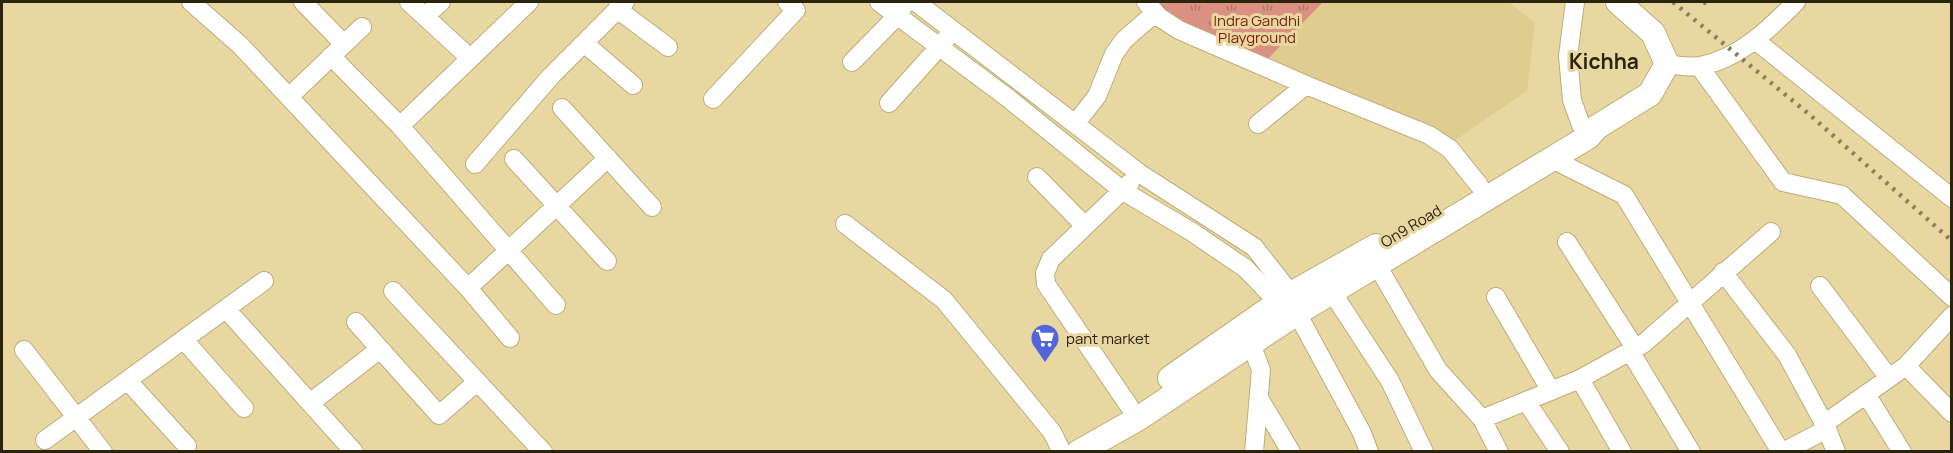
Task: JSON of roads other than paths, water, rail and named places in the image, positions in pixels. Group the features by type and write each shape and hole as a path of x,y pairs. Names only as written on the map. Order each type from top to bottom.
{"main road":[{"path":"1618,2 1653,33 1667,64"},
{"name":"On9 Road","path":"1077,452 1129,406 1289,303 1479,185 1650,94 1667,64"},
{"path":"1077,452 1138,418 1251,344 1289,303 1332,292 1588,137 1589,126"}],"street":[{"path":"191,2 240,45 468,288 510,338"},
{"path":"303,2 338,50 400,126 556,305"},
{"path":"410,2 470,58"},
{"path":"425,16 441,2"},
{"path":"400,126 529,2"},
{"path":"713,99 796,10 787,2"},
{"path":"879,2 902,8 940,47 1008,98 1123,191 1192,232 1245,268 1289,303"},
{"path":"916,2 1139,173 1254,248 1289,303 1362,433 1369,452"},
{"path":"1575,2 1568,56 1572,100 1589,126"},
{"path":"475,164 550,76 621,5 668,47"},
{"path":"1667,64 1699,66 1736,53 1755,40 1784,5"},
{"path":"1076,124 1097,96 1113,54 1151,7 1179,30 1429,135 1450,149 1479,185"},
{"path":"852,62 902,8"},
{"path":"289,97 362,27"},
{"path":"889,103 953,30"},
{"path":"1755,40 1950,194"},
{"path":"584,43 633,85"},
{"path":"1699,66 1783,182 1842,195 1952,297"},
{"path":"1258,124 1306,85"},
{"path":"562,108 652,207"},
{"path":"468,288 608,158"},
{"path":"514,159 607,261"},
{"path":"1552,159 1624,195 1782,452 1825,427 1906,366 1952,316"},
{"path":"1129,406 1046,284 1045,273 1051,259 1139,173"},
{"path":"1037,177 1085,226"},
{"path":"845,224 944,300 1052,432 1062,452"},
{"path":"1482,419 1581,379 1632,350 1771,232"},
{"path":"1568,242 1691,452"},
{"path":"1377,265 1438,370 1482,419 1499,452"},
{"path":"1723,272 1787,355 1836,452"},
{"path":"45,440 264,281"},
{"path":"1820,286 1889,378"},
{"path":"393,291 543,452"},
{"path":"1332,292 1390,381 1424,452"},
{"path":"1496,297 1551,391"},
{"path":"227,310 354,452"},
{"path":"356,322 439,415 477,382"},
{"path":"184,340 244,408"},
{"path":"1251,344 1261,370 1254,452"},
{"path":"310,404 380,349"},
{"path":"24,350 103,452"},
{"path":"1906,366 1952,413"},
{"path":"1581,379 1622,452"},
{"path":"128,381 187,446"},
{"path":"1866,394 1902,452"},
{"path":"1259,398 1292,452"},
{"path":"1526,401 1560,452"}],"railway":[{"path":"1673,2 1810,115 1952,241"},
{"path":"1704,2 1708,5"}],"place":[{"name":"pant market","path":"1045,364"}],"district":[{"name":"Kichha","path":"1604,61"}],"park label":[{"name":"Indra Gandhi Playground","path":"1257,28"}]}
